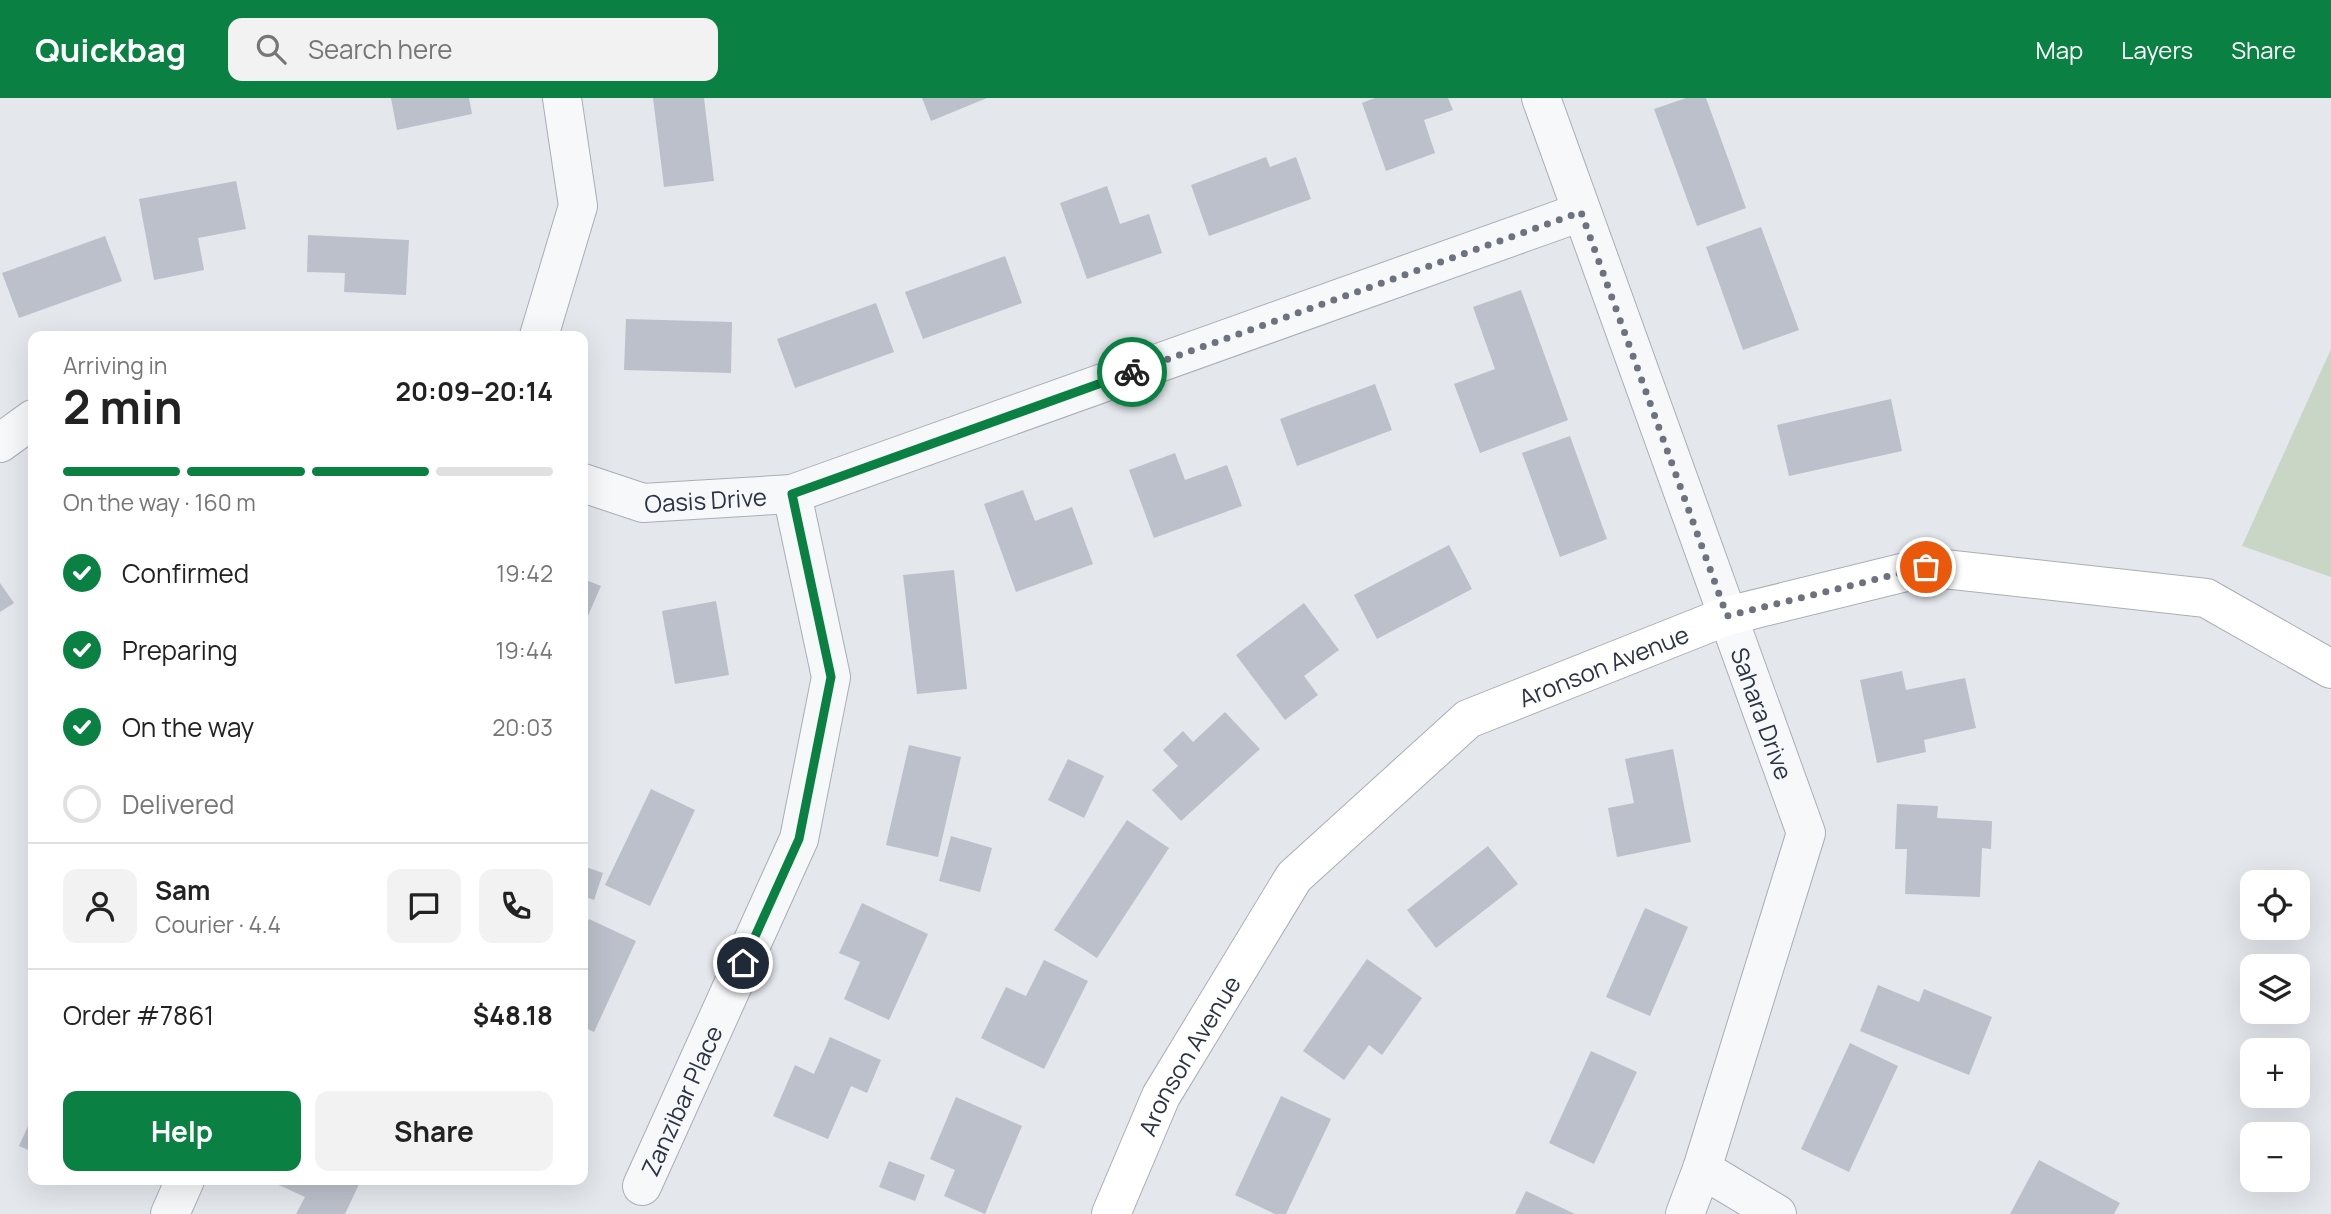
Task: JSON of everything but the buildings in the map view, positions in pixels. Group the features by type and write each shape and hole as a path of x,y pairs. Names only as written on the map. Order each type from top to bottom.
{"main road":[{"name":"Aronson Avenue","path":"1111,1214 1161,1096 1294,877 1468,719 1727,616 1926,567 2206,598 2331,669"}],"street":[{"path":"540,331 578,206 562,98"},
{"name":"Sahara Drive","path":"1541,98 1806,833 1702,1169 1685,1214"},
{"name":"Oasis Drive","path":"588,485 643,503 792,494 1581,212"},
{"path":"0,443 28,423"},
{"name":"Zanzibar Place","path":"642,1186 799,839 831,677 792,494"},
{"path":"1702,1169 1777,1214"},
{"path":"170,1214 183,1185"}],"green space":[{"path":"2331,349 2331,577 2242,546"}],"way so far":[{"path":"1132,372 1581,212 1727,616 1926,567"}],"route":[{"path":"743,963 799,839 831,677 792,494 1132,372"}]}
